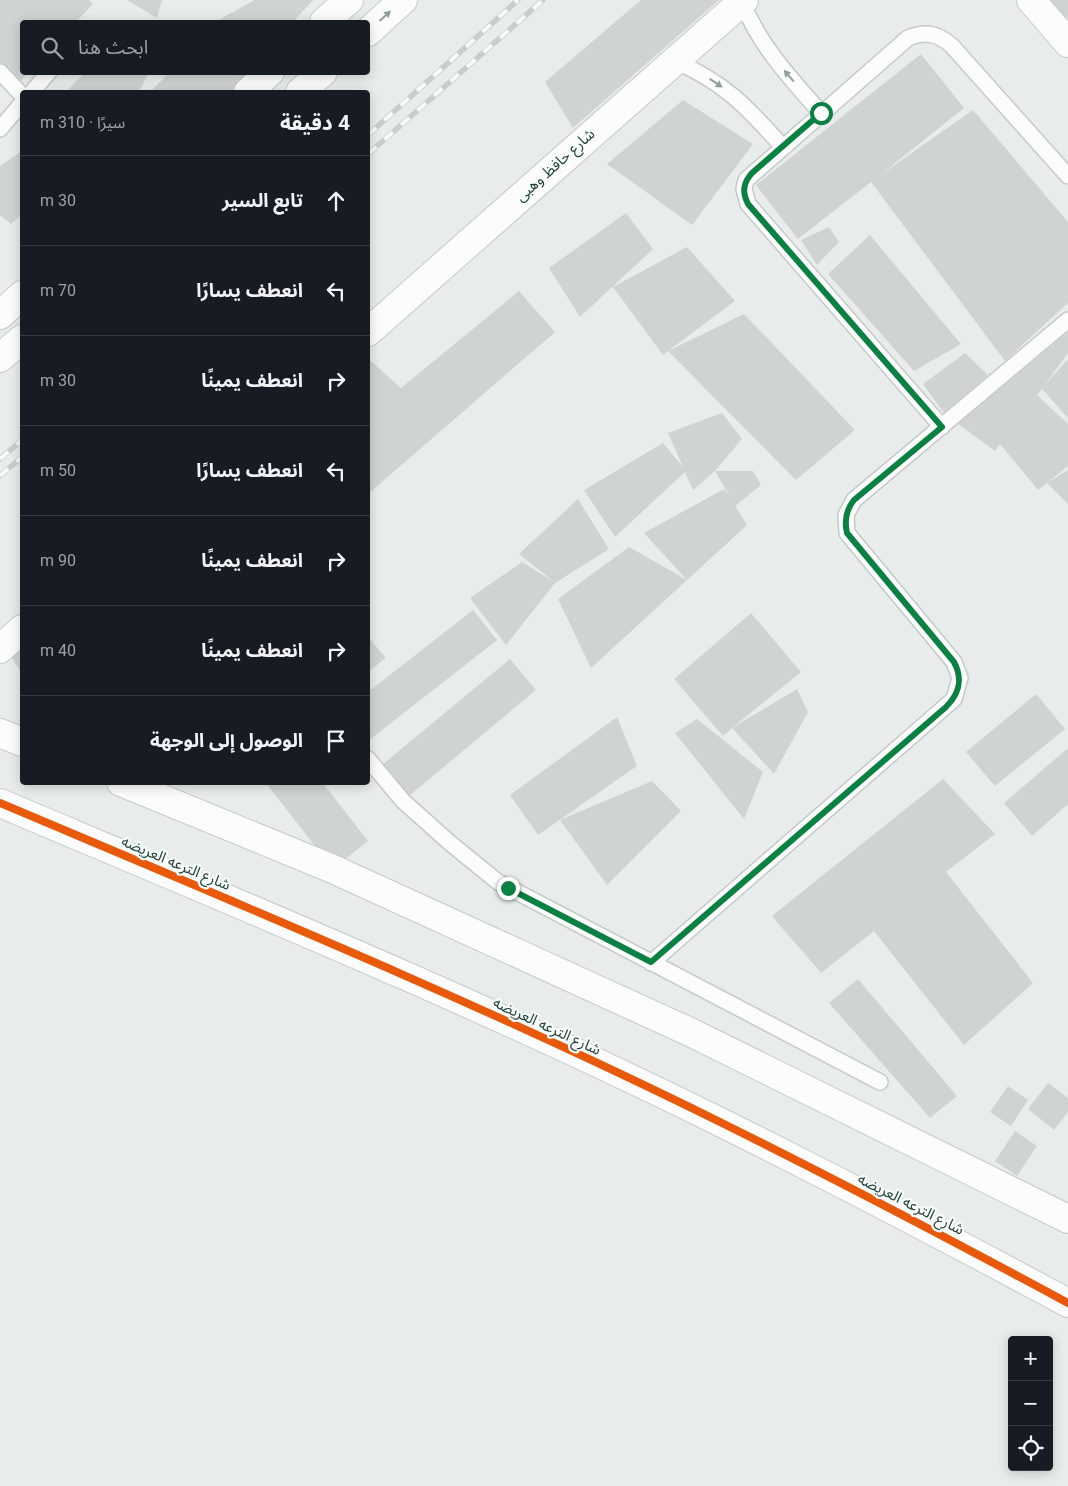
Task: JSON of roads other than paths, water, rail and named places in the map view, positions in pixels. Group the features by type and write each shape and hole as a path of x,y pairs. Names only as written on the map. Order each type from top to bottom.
{"street":[{"path":"326,20 349,0"},
{"path":"370,30 403,0"},
{"path":"1031,0 1068,43"},
{"name":"شارع حافظ وهبى","path":"370,330 673,60 743,1"},
{"path":"250,90 267,75"},
{"path":"302,90 319,75"},
{"path":"0,315 20,297"},
{"path":"0,358 20,341"},
{"path":"0,733 20,741"},
{"path":"128,785 333,869 690,1032 1068,1219"},
{"name":"شارع الترعه العريضه","path":"0,803 422,984 566,1049 734,1129 952,1240 1068,1303"}],"lane":[{"path":"743,1 752,26 765,48 821,113"},
{"path":"942,427 748,204 744,189 746,180 782,146 908,38 924,33 944,38 1068,176"},
{"path":"673,60 698,71 742,101 782,146"},
{"path":"0,72 20,93"},
{"path":"34,90 46,75"},
{"path":"0,129 20,105"},
{"path":"651,962 954,699 960,678 954,662 847,533 845,524 849,507 854,500 1068,320"},
{"path":"370,761 403,801 450,844 498,882 880,1082"}],"railway":[{"path":"370,133 518,0"},
{"path":"370,152 543,0"},
{"path":"0,459 20,442"},
{"path":"0,476 20,459"}]}
